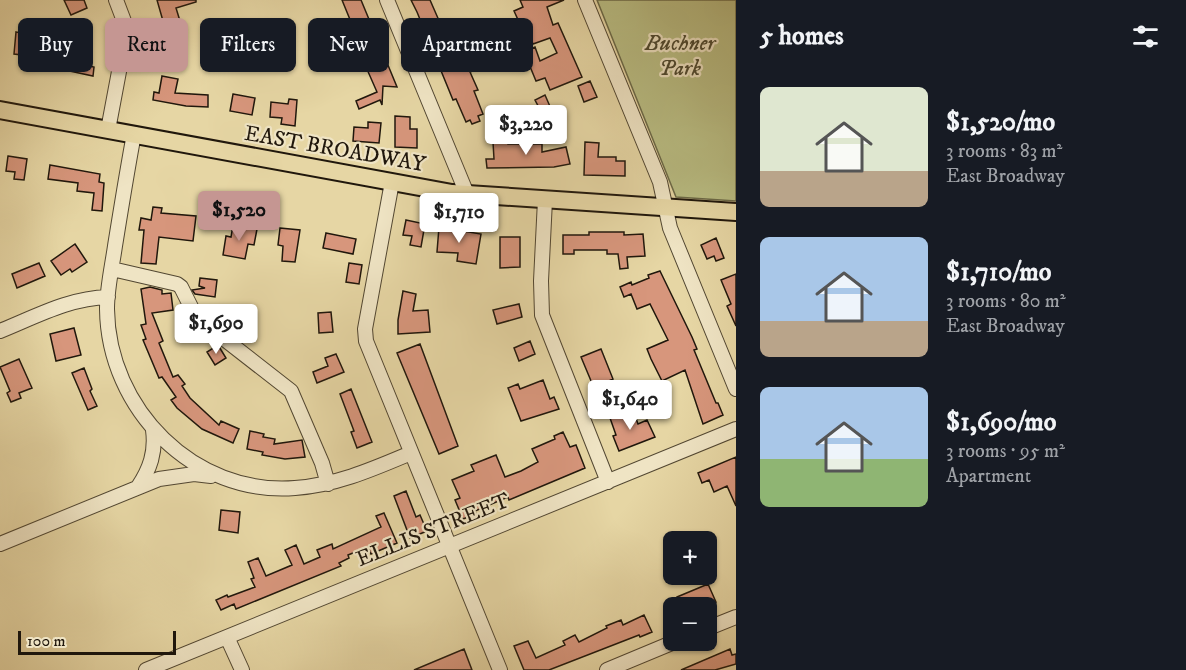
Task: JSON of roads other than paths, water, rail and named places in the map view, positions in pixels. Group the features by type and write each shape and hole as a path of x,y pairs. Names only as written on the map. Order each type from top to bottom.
{"main road":[{"name":"EAST BROADWAY","path":"1,110 467,194 736,212"}],"street":[{"path":"108,130 127,29 116,0"},
{"path":"387,0 467,194"},
{"path":"585,0 660,182 672,231 736,389"},
{"path":"134,134 108,297 107,310 111,341 122,379 134,403 153,430 190,461 219,476"},
{"path":"392,182 365,335 500,670"},
{"path":"545,200 541,280 542,315 609,482"},
{"path":"112,269 177,284 181,287 196,317 287,387 298,406 322,463 328,484"},
{"path":"0,331 84,298 108,297"},
{"name":"ELLIS STREET","path":"147,670 736,429"},
{"path":"138,487 152,462 153,430"},
{"path":"0,544 159,479 194,474 219,476 266,488 292,489 328,484 356,476 411,453"},
{"path":"717,625 736,617"},
{"path":"227,637 242,670"},
{"path":"607,670 663,647"}],"park label":[{"name":"Buchner Park","path":"680,56"}]}
